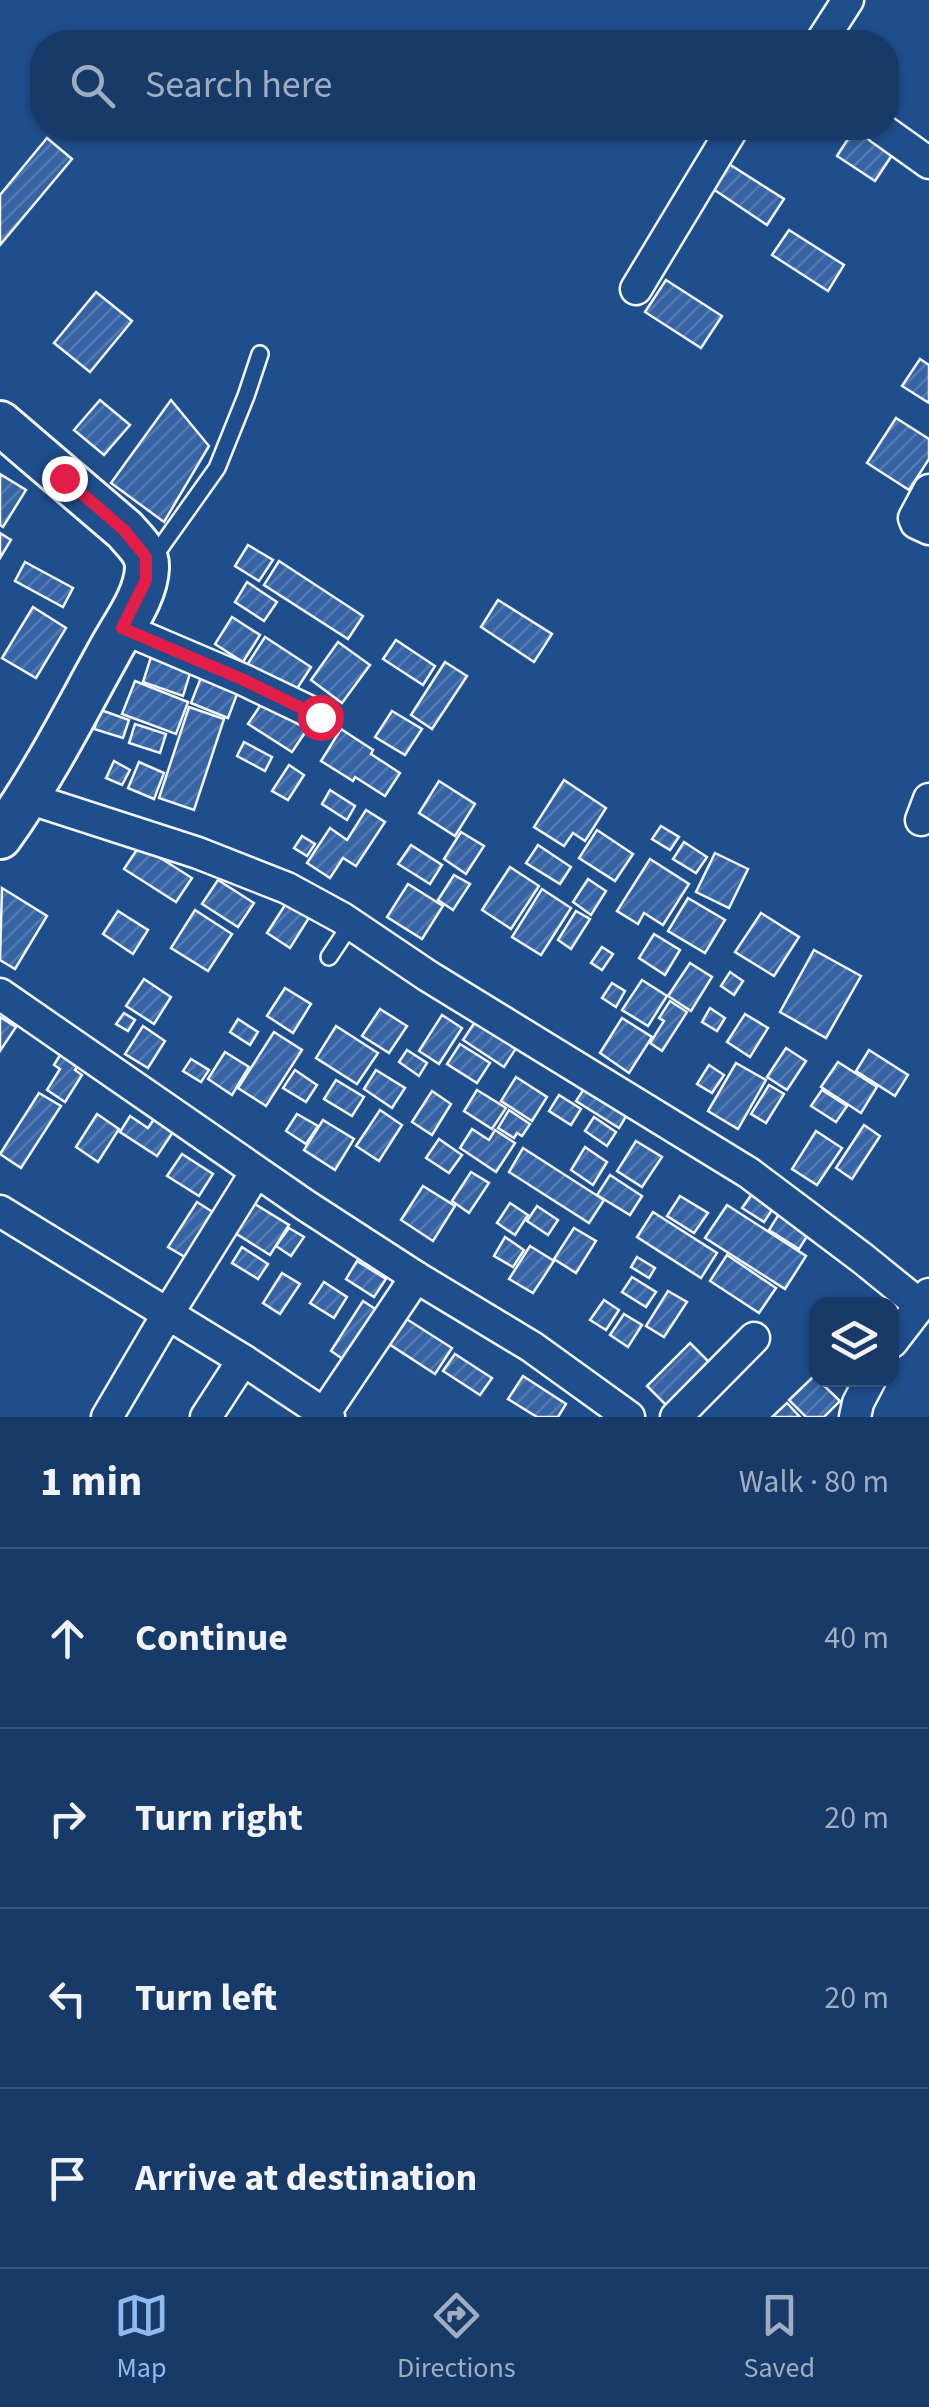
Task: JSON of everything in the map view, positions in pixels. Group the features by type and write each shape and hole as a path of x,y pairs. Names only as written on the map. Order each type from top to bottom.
{"street":[{"path":"828,30 848,0"},
{"path":"636,290 726,140"},
{"path":"897,140 929,163"},
{"path":"0,423 124,530 140,547 148,566 139,597 28,798 0,837"},
{"path":"929,490 914,518 929,529"},
{"path":"122,628 320,717"},
{"path":"28,798 234,867 287,888 351,924 428,976 749,1173 924,1300 899,1333"},
{"path":"0,994 256,1172 416,1277 532,1346 629,1417"},
{"path":"107,1417 256,1172"},
{"path":"0,1210 327,1415 416,1277"},
{"path":"676,1417 754,1338"},
{"path":"206,1417 243,1360"},
{"path":"855,1417 866,1387"}],"lane":[{"path":"148,566 216,468 260,354"},
{"path":"329,958 351,924"}],"building":[{"path":"45,140 72,159 0,245 0,195"},
{"path":"847,140 889,140 898,146 875,181 837,156"},
{"path":"729,164 784,199 767,225 713,189"},
{"path":"789,230 844,265 828,291 772,255"},
{"path":"666,280 722,316 701,348 645,312"},
{"path":"96,292 132,321 90,372 54,343"},
{"path":"920,359 929,365 929,403 902,386"},
{"path":"100,400 130,425 104,455 74,430"},
{"path":"171,400 209,446 164,522 111,483"},
{"path":"896,418 929,439 929,459 909,490 867,463"},
{"path":"0,474 26,490 3,527 0,525"},
{"path":"0,533 11,540 0,558"},
{"path":"248,545 273,560 259,581 235,566"},
{"path":"279,561 363,616 348,639 264,585"},
{"path":"25,562 73,588 63,607 15,581"},
{"path":"247,582 277,602 264,621 235,602"},
{"path":"498,600 552,634 534,662 481,627"},
{"path":"33,607 66,628 36,678 2,658"},
{"path":"232,617 260,635 243,662 215,644"},
{"path":"265,637 311,667 291,698 245,668"},
{"path":"396,640 435,666 423,685 383,659"},
{"path":"338,642 370,665 342,703 311,680"},
{"path":"151,657 191,670 183,696 143,682"},
{"path":"445,662 467,676 432,729 411,715"},
{"path":"202,675 239,689 228,718 191,703"},
{"path":"135,681 188,702 176,734 122,714"},
{"path":"264,700 308,728 292,752 248,724"},
{"path":"189,707 224,719 194,810 159,798"},
{"path":"101,710 129,720 123,738 94,729"},
{"path":"392,711 422,729 405,755 375,737"},
{"path":"135,724 166,734 160,753 129,743"},
{"path":"341,729 400,773 385,796 321,761"},
{"path":"244,742 272,757 265,771 237,756"},
{"path":"114,761 130,770 122,785 106,778"},
{"path":"139,762 164,773 154,799 128,788"},
{"path":"289,765 304,775 288,800 272,791"},
{"path":"564,780 606,808 585,841 573,833 564,846 534,827"},
{"path":"439,781 475,804 455,836 419,813"},
{"path":"330,790 355,806 347,820 322,804"},
{"path":"366,810 385,822 356,866 343,858 330,878 307,863 330,828 347,840"},
{"path":"661,826 679,837 670,850 652,839"},
{"path":"597,830 633,854 615,881 579,858"},
{"path":"461,832 484,846 466,874 444,859"},
{"path":"302,836 315,844 307,856 294,848"},
{"path":"684,842 707,857 696,873 673,859"},
{"path":"140,845 192,878 176,902 124,869"},
{"path":"411,845 442,865 430,884 398,864"},
{"path":"538,845 571,867 560,884 526,863"},
{"path":"715,853 748,869 729,908 696,892"},
{"path":"650,859 689,884 663,925 644,913 638,924 617,911"},
{"path":"510,867 539,886 511,929 482,910"},
{"path":"454,875 470,884 453,910 438,900"},
{"path":"588,879 606,891 591,915 573,902"},
{"path":"218,880 254,903 238,927 202,904"},
{"path":"408,884 443,906 422,939 387,917"},
{"path":"2,888 47,916 15,969 0,960"},
{"path":"542,889 571,908 541,955 512,937"},
{"path":"688,898 725,920 705,953 668,931"},
{"path":"289,899 312,913 290,948 267,933"},
{"path":"195,910 232,934 208,971 171,948"},
{"path":"118,911 148,930 133,954 103,934"},
{"path":"576,911 590,919 571,949 558,940"},
{"path":"761,913 799,937 774,976 735,952"},
{"path":"654,934 680,950 665,975 639,958"},
{"path":"602,947 613,954 602,970 591,963"},
{"path":"814,950 861,976 826,1038 780,1012"},
{"path":"690,963 712,977 691,1011 668,996"},
{"path":"730,972 743,981 734,995 721,986"},
{"path":"144,979 171,997 154,1024 126,1006"},
{"path":"642,980 667,996 648,1026 622,1010"},
{"path":"612,983 625,991 616,1007 602,998"},
{"path":"285,988 311,1004 293,1033 267,1016"},
{"path":"670,1001 687,1012 662,1051 650,1043 664,1021 659,1018"},
{"path":"710,1008 725,1018 717,1031 702,1022"},
{"path":"380,1009 407,1026 389,1053 362,1036"},
{"path":"124,1013 135,1020 128,1031 116,1024"},
{"path":"745,1014 768,1028 750,1057 727,1042"},
{"path":"442,1015 462,1028 439,1064 419,1051"},
{"path":"479,1016 520,1042 504,1067 463,1040"},
{"path":"0,1017 16,1027 0,1051"},
{"path":"622,1018 652,1037 629,1073 600,1053"},
{"path":"238,1019 258,1032 250,1045 230,1032"},
{"path":"143,1026 165,1041 148,1068 125,1054"},
{"path":"336,1026 378,1053 357,1084 316,1058"},
{"path":"274,1032 302,1050 266,1106 238,1088"},
{"path":"460,1044 490,1063 477,1083 447,1064"},
{"path":"786,1048 806,1061 787,1090 767,1077"},
{"path":"407,1050 427,1063 419,1076 399,1062"},
{"path":"869,1050 908,1075 895,1096 856,1071"},
{"path":"62,1052 80,1063 75,1070 82,1075 65,1102 47,1090 60,1069 54,1065"},
{"path":"225,1052 249,1067 232,1095 208,1079"},
{"path":"191,1059 209,1070 201,1082 183,1071"},
{"path":"838,1062 877,1087 861,1113 821,1087"},
{"path":"736,1063 766,1080 738,1129 708,1111"},
{"path":"709,1065 724,1075 712,1093 697,1084"},
{"path":"295,1070 317,1085 306,1102 283,1088"},
{"path":"376,1070 405,1088 392,1108 364,1089"},
{"path":"516,1077 547,1097 532,1121 501,1101"},
{"path":"336,1080 364,1097 352,1116 324,1099"},
{"path":"588,1083 630,1110 619,1128 576,1101"},
{"path":"769,1085 784,1094 766,1123 751,1114"},
{"path":"477,1090 506,1108 492,1129 464,1111"},
{"path":"822,1090 847,1106 836,1122 811,1106"},
{"path":"432,1091 451,1104 432,1135 412,1122"},
{"path":"39,1093 61,1106 21,1168 0,1154"},
{"path":"559,1095 581,1109 571,1125 549,1111"},
{"path":"380,1110 402,1125 379,1161 356,1146"},
{"path":"509,1110 530,1124 522,1136 517,1133 514,1138 498,1128"},
{"path":"158,1113 177,1126 157,1156 120,1132 130,1116 148,1128"},
{"path":"97,1114 119,1129 98,1162 76,1147"},
{"path":"297,1114 318,1126 306,1144 286,1131"},
{"path":"594,1117 616,1132 607,1146 585,1131"},
{"path":"323,1120 354,1139 335,1170 304,1150"},
{"path":"864,1125 880,1136 852,1179 836,1168"},
{"path":"472,1129 489,1140 495,1130 515,1143 496,1172 460,1148"},
{"path":"816,1131 842,1148 817,1185 792,1169"},
{"path":"439,1139 462,1155 449,1173 426,1158"},
{"path":"636,1141 662,1157 642,1187 617,1171"},
{"path":"585,1147 607,1162 593,1185 571,1170"},
{"path":"523,1148 604,1200 589,1223 509,1172"},
{"path":"182,1154 213,1174 199,1196 167,1176"},
{"path":"471,1172 489,1183 469,1213 452,1201"},
{"path":"610,1175 642,1196 630,1215 597,1195"},
{"path":"423,1186 455,1206 433,1241 401,1220"},
{"path":"752,1194 774,1207 764,1222 742,1208"},
{"path":"680,1196 708,1213 694,1233 667,1216"},
{"path":"250,1201 289,1225 270,1255 232,1231"},
{"path":"197,1202 219,1216 190,1260 168,1247"},
{"path":"510,1203 528,1215 515,1235 497,1223"},
{"path":"727,1205 806,1256 785,1289 705,1238"},
{"path":"537,1206 558,1220 548,1235 527,1221"},
{"path":"653,1212 717,1253 701,1278 637,1237"},
{"path":"779,1214 809,1233 799,1249 769,1230"},
{"path":"289,1228 304,1237 291,1256 276,1246"},
{"path":"574,1228 596,1241 576,1273 554,1259"},
{"path":"505,1237 524,1250 513,1267 494,1256"},
{"path":"530,1246 554,1261 533,1293 509,1279"},
{"path":"242,1247 268,1264 258,1279 232,1263"},
{"path":"727,1255 776,1288 759,1313 710,1281"},
{"path":"637,1257 655,1268 649,1278 631,1267"},
{"path":"357,1261 386,1279 374,1297 346,1279"},
{"path":"282,1273 300,1284 280,1314 263,1303"},
{"path":"632,1277 656,1292 646,1307 622,1292"},
{"path":"324,1282 347,1297 334,1318 310,1303"},
{"path":"668,1291 687,1302 664,1337 646,1326"},
{"path":"604,1300 619,1310 606,1330 590,1320"},
{"path":"363,1301 380,1312 347,1362 331,1351"},
{"path":"624,1314 642,1325 628,1347 610,1335"},
{"path":"405,1318 452,1348 435,1374 389,1344"},
{"path":"690,1343 711,1364 668,1407 647,1386"},
{"path":"455,1354 492,1378 480,1395 443,1371"},
{"path":"523,1376 566,1404 558,1417 537,1417 508,1399"},
{"path":"809,1381 809,1387 825,1387 840,1401 824,1417 806,1417 789,1400"},
{"path":"787,1403 800,1417 772,1417"}],"route":[{"path":"64,478 124,530 146,557 146,580 122,628 320,717"}]}
